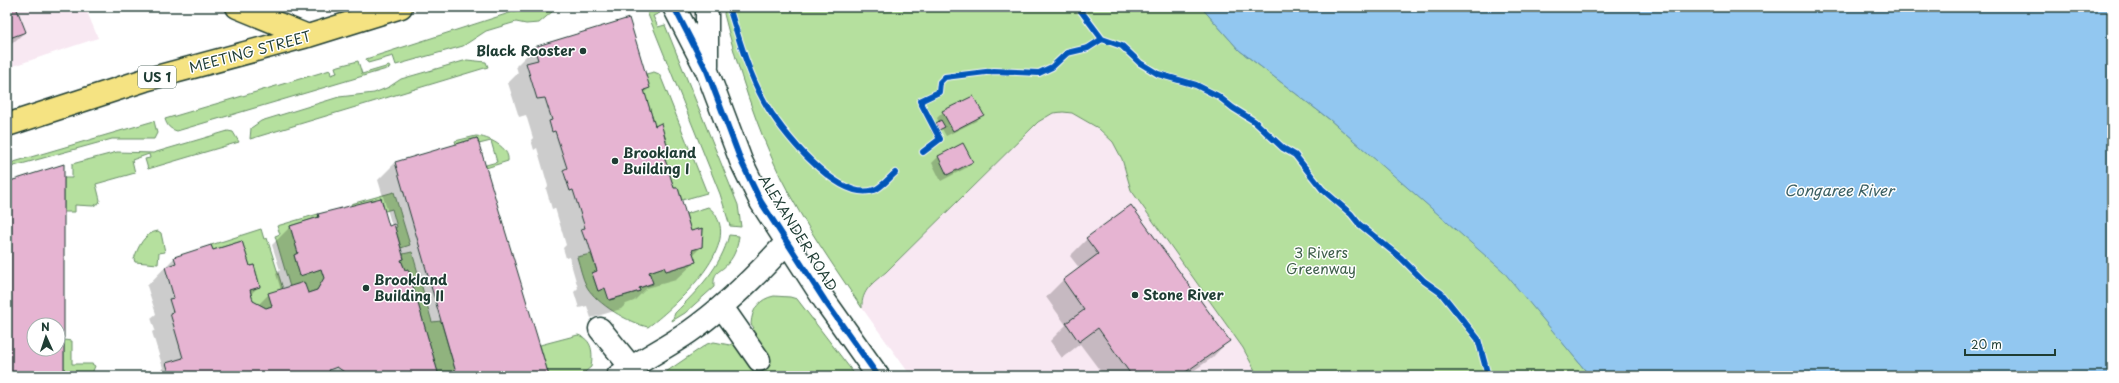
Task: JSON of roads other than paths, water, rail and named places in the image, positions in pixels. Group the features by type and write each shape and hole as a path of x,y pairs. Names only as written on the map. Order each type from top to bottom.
{"main road":[{"path":"237,7 308,36"},
{"name":"MEETING STREET","path":"7,125 145,80 308,36 401,7"}],"street":[{"name":"ALEXANDER ROAD","path":"674,7 707,71 741,161 761,202 786,242 878,376"},
{"name":"ALEXANDER ROAD","path":"707,7 707,71"},
{"path":"600,329 628,373 722,307 749,283 786,242"},
{"path":"722,307 759,360"}],"water":[{"name":"Congaree River","path":"1201,7 2112,7 2112,376 1590,376 1503,271 1329,119 1239,50"}],"place":[{"name":"Black Rooster","path":"583,51"},
{"name":"Brookland Building I","path":"615,161"},
{"name":"Brookland Building II","path":"366,288"},
{"name":"Stone River","path":"1135,295"}],"park label":[{"name":"3 Rivers Greenway","path":"1321,262"}]}
